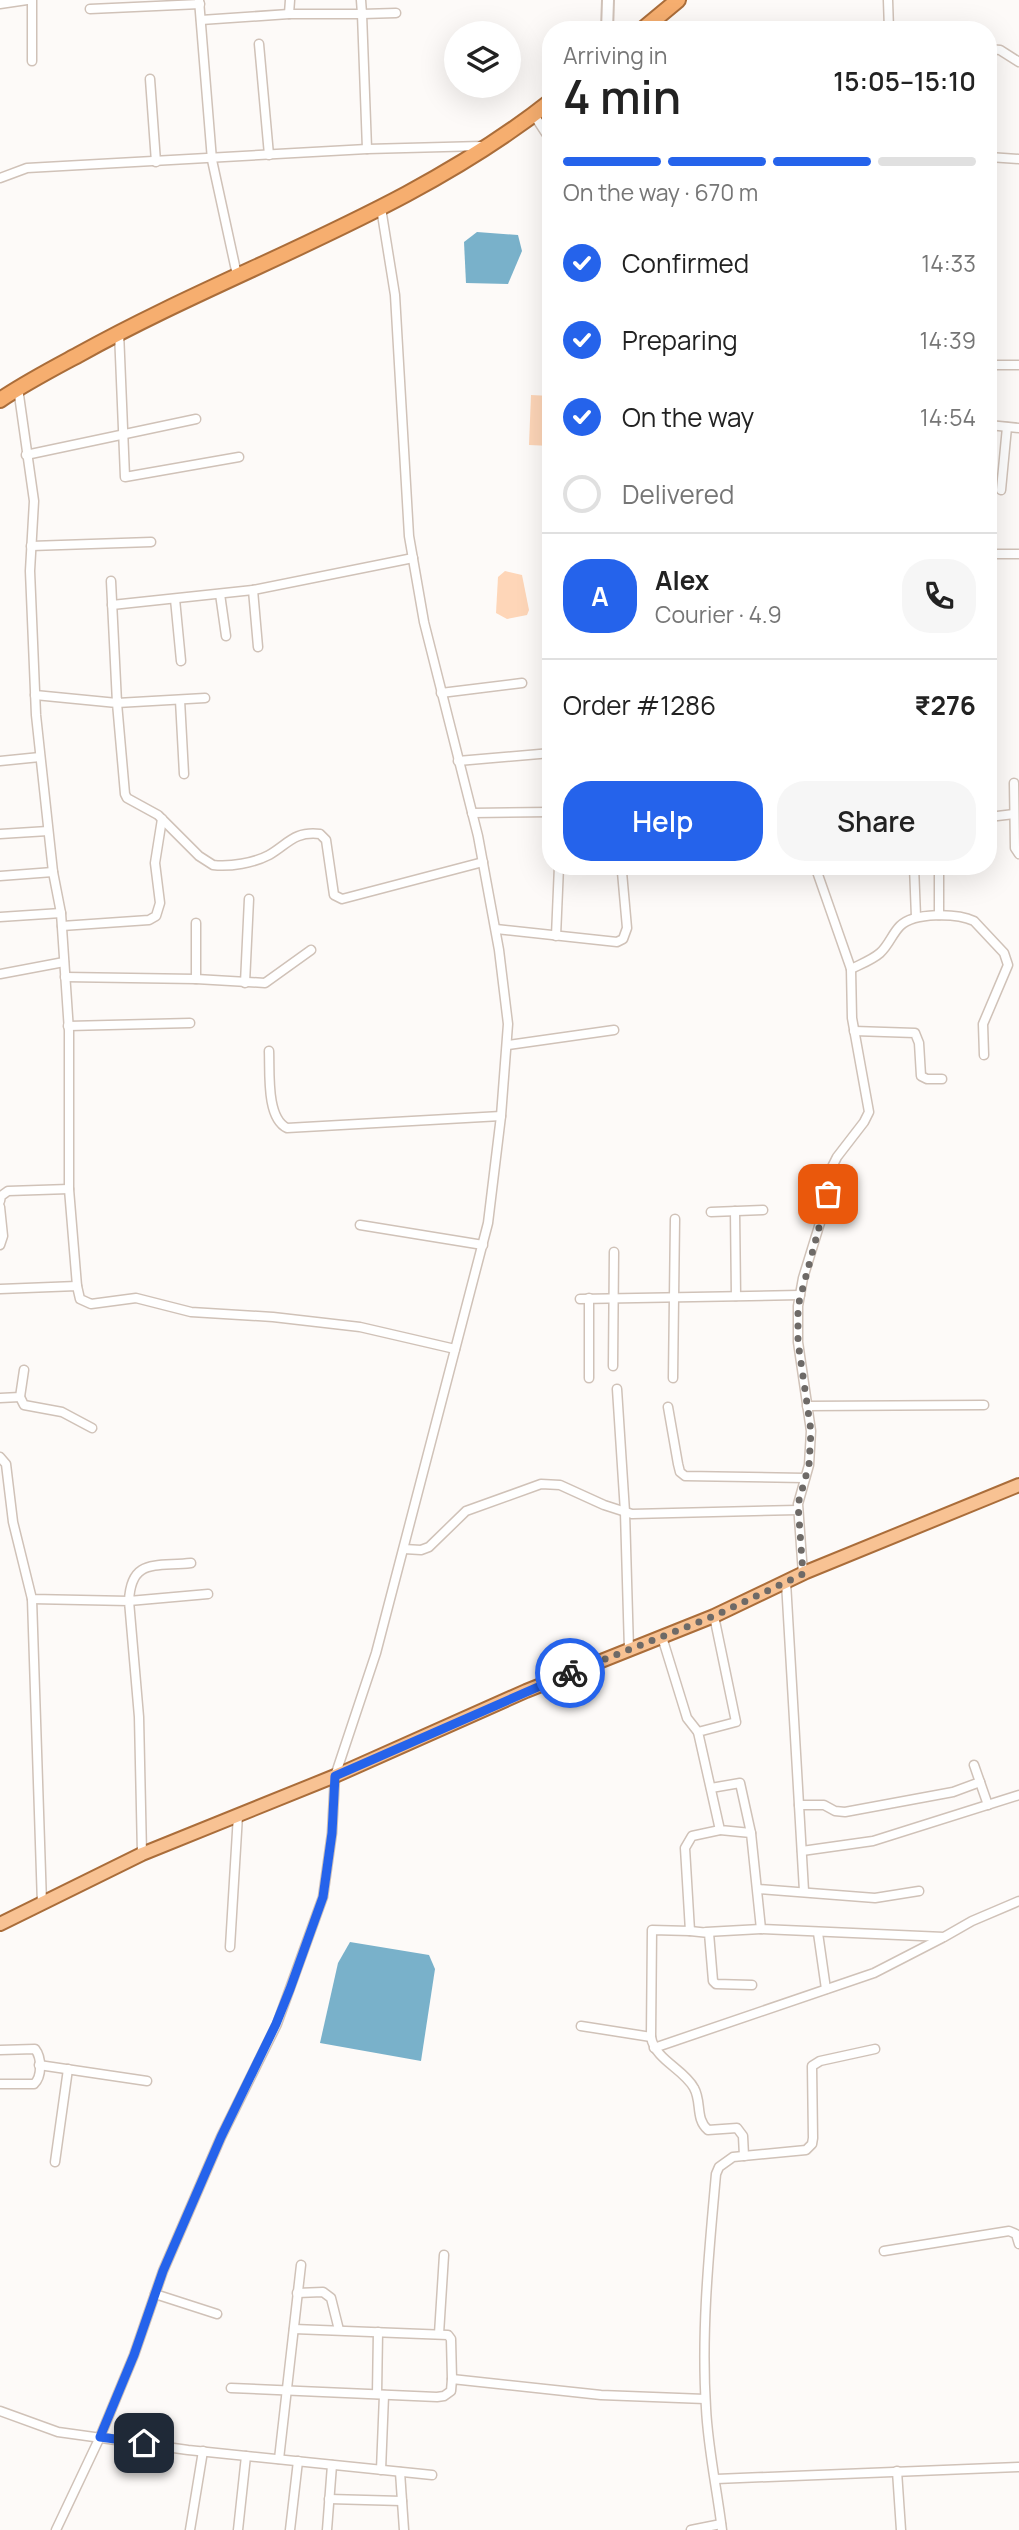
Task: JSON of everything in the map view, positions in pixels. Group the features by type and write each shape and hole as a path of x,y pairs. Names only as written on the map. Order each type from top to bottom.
{"highway":[{"path":"661,21 678,0"},
{"path":"0,400 120,332 382,208 488,146 542,108"}],"main road":[{"path":"0,1924 142,1854 335,1776 526,1691 714,1616 803,1574 1019,1485"}],"street":[{"path":"0,4 30,0 32,61"},
{"path":"289,14 290,0"},
{"path":"362,0 367,149"},
{"path":"607,21 608,0"},
{"path":"888,0 888,21"},
{"path":"90,9 105,4 199,2 212,160 237,275"},
{"path":"201,20 289,14 396,13"},
{"path":"259,44 269,155"},
{"path":"997,50 1019,62"},
{"path":"150,79 156,162"},
{"path":"534,115 542,127"},
{"path":"0,178 27,168 212,160 367,149 488,146"},
{"path":"997,158 1019,159"},
{"path":"56,2530 100,2437 134,2355 155,2294 221,2137 276,2024 323,1897 332,1833 335,1776 376,1653 488,1223 501,1116 508,1024 496,929 483,862 424,622 412,558 400,414 395,295 382,208"},
{"path":"120,332 125,477 239,457"},
{"path":"997,365 1019,365"},
{"path":"18,388 34,501 30,571 35,695 48,831 62,926 68,1026 69,1189 80,1299 91,1304 136,1298 191,1312 273,1317 360,1327 455,1349"},
{"path":"26,456 196,419"},
{"path":"997,426 1019,428"},
{"path":"1001,490 1007,427"},
{"path":"31,546 151,542"},
{"path":"997,554 1019,554"},
{"path":"112,606 253,590 412,558"},
{"path":"111,581 125,794 127,798 162,818 199,856 213,865 257,860 273,853 291,838 320,834 326,840 334,895 342,899 483,862"},
{"path":"253,590 258,648"},
{"path":"220,594 226,636"},
{"path":"175,598 181,661"},
{"path":"441,693 522,683"},
{"path":"35,695 117,704 205,698"},
{"path":"180,700 184,774"},
{"path":"458,761 542,754"},
{"path":"0,761 40,757"},
{"path":"1014,783 1015,848 1019,854"},
{"path":"472,813 542,812"},
{"path":"997,816 1014,814"},
{"path":"62,926 149,920 156,916 160,903 155,863 162,818"},
{"path":"0,834 48,831"},
{"path":"0,876 53,872"},
{"path":"556,936 559,875"},
{"path":"496,929 617,942 623,939 627,928 622,875"},
{"path":"803,1574 798,1510 811,1449 798,1342 800,1295 824,1210 832,1167 869,1112 854,1031 851,969 818,875"},
{"path":"914,875 916,917"},
{"path":"939,875 939,915"},
{"path":"245,983 249,899"},
{"path":"0,917 61,914"},
{"path":"851,969 877,956 899,927 916,917 939,915 974,921 1007,959 1006,974 983,1024 984,1055"},
{"path":"196,923 196,979"},
{"path":"65,977 265,983 273,980 311,950"},
{"path":"0,974 64,962"},
{"path":"68,1026 190,1023"},
{"path":"508,1045 614,1030"},
{"path":"854,1031 915,1033 919,1043 921,1076 927,1079 942,1079"},
{"path":"269,1051 272,1109 275,1119 287,1128 501,1116"},
{"path":"0,1201 1,1196 8,1191 69,1189"},
{"path":"0,1208 3,1236 0,1245"},
{"path":"711,1212 763,1210"},
{"path":"735,1211 736,1296"},
{"path":"673,1378 675,1219"},
{"path":"360,1225 483,1245"},
{"path":"614,1252 614,1366"},
{"path":"0,1289 77,1286"},
{"path":"589,1378 584,1298 800,1295"},
{"path":"24,1370 20,1397 24,1405 62,1412 92,1428"},
{"path":"617,1389 625,1512 629,1650"},
{"path":"0,1398 20,1397"},
{"path":"807,1406 984,1405"},
{"path":"668,1407 678,1464 680,1472 685,1476 805,1478"},
{"path":"0,1457 6,1464 13,1522 32,1599 42,1904"},
{"path":"404,1549 421,1550 429,1547 466,1511 541,1484 559,1485 632,1514 798,1510"},
{"path":"142,1854 139,1717 129,1601 132,1578 141,1569 191,1563"},
{"path":"786,1582 804,1891"},
{"path":"32,1599 129,1601 208,1594"},
{"path":"698,1732 736,1721 714,1616"},
{"path":"662,1637 687,1718 698,1732 720,1830"},
{"path":"974,1765 988,1805"},
{"path":"799,1805 824,1805 835,1811 845,1812 953,1792 980,1782"},
{"path":"711,1788 740,1783 751,1833 761,1929"},
{"path":"802,1851 873,1841 1019,1795"},
{"path":"230,1947 238,1815"},
{"path":"690,1931 685,1848 692,1836 720,1830 751,1833"},
{"path":"758,1889 875,1898 919,1891"},
{"path":"654,2048 874,1973 972,1921 1019,1900"},
{"path":"744,2156 741,2131 733,2128 708,2130 703,2125 694,2088 654,2048 651,2037 652,1930 706,1932 761,1929 944,1937"},
{"path":"706,1932 710,1938 713,1981 716,1984 752,1985"},
{"path":"818,1933 826,1989"},
{"path":"581,2026 651,2037"},
{"path":"0,2050 35,2049 38,2052 39,2065 39,2077 34,2084 0,2084"},
{"path":"691,2530 722,2527 705,2399 705,2301 716,2174 725,2161 733,2157 806,2150 810,2147 813,2137 812,2066 820,2061 875,2049"},
{"path":"39,2065 147,2081"},
{"path":"54,2162 68,2069"},
{"path":"884,2251 1009,2231 1016,2234 1019,2244"},
{"path":"439,2334 444,2255"},
{"path":"279,2459 300,2265"},
{"path":"297,2293 323,2292 331,2298 339,2330"},
{"path":"155,2294 217,2314"},
{"path":"231,2388 443,2396 451,2391 451,2339 448,2335 294,2329"},
{"path":"379,2332 381,2470"},
{"path":"452,2379 601,2395 705,2399"},
{"path":"0,2411 58,2432 246,2456 432,2475"},
{"path":"190,2530 203,2451"},
{"path":"238,2530 246,2456"},
{"path":"290,2530 298,2461"},
{"path":"327,2530 332,2465"},
{"path":"716,2479 1019,2467"},
{"path":"897,2471 901,2530"},
{"path":"400,2472 404,2530"},
{"path":"329,2499 402,2501"}],"shaded area":[{"path":"531,395 542,396 542,446 529,445"},
{"path":"505,571 522,575 529,610 527,615 507,619 496,613 498,577"}],"water":[{"path":"477,232 518,235 522,251 508,284 466,283 464,242"},
{"path":"350,1942 429,1955 435,1969 421,2061 320,2043 338,1963"}],"way so far":[{"path":"570,1673 714,1616 803,1574 798,1504 809,1465 811,1431 798,1342 798,1306 803,1278 828,1194"}],"route":[{"path":"144,2443 100,2437 134,2355 163,2271 221,2137 276,2024 323,1897 332,1833 335,1776 570,1673"}]}
